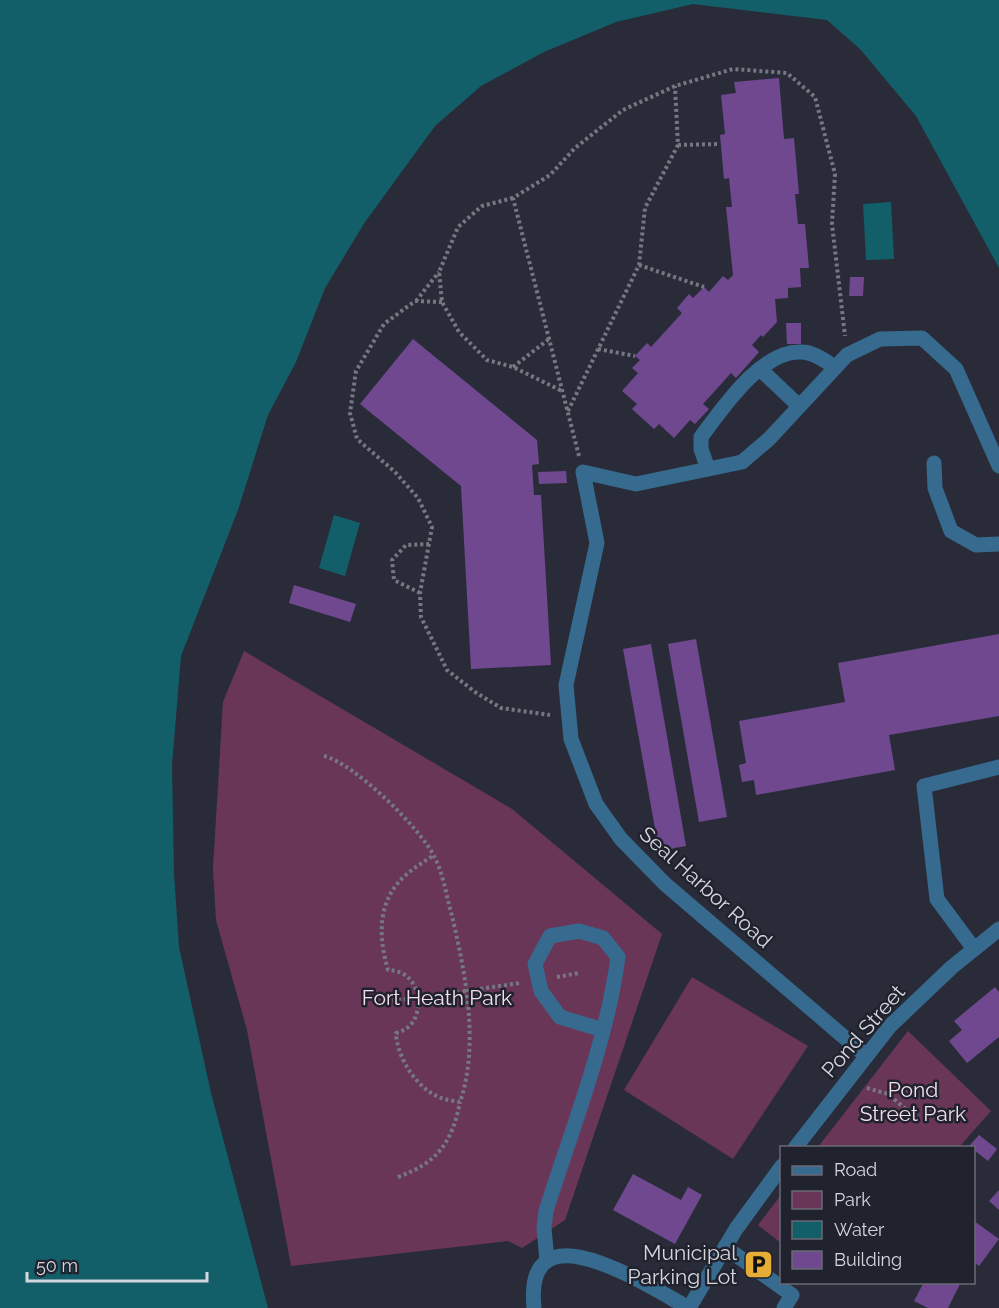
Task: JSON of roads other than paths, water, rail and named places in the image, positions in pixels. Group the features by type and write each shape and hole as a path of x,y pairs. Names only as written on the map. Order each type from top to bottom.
{"street":[{"path":"835,367 817,356 802,351 779,357 760,369 739,387 701,437 701,448 708,469 742,462 769,439 847,355 880,339 922,338 956,369 999,466"},
{"path":"760,369 799,406"},
{"path":"934,463 935,488 951,531 976,544 999,544"},
{"name":"Seal Harbor Road","path":"708,469 636,484 583,472 597,543 566,685 571,739 596,804 621,839 665,884 866,1055"},
{"path":"974,948 937,899 924,786 999,767"},
{"name":"Pond Street","path":"797,1146 866,1055 910,1005 999,929"},
{"path":"547,1261 544,1228 546,1211 603,1030 614,986 618,957 603,938 579,931 550,936 535,964 541,992 560,1017 603,1030"},
{"path":"534,1308 534,1278 537,1271 547,1261 566,1257 595,1259 612,1266 689,1308 760,1193 780,1168"},
{"path":"725,1247 792,1295 784,1308"}],"water":[{"path":"0,0 999,0 999,268 916,116 860,49 827,20 693,4 616,22 544,52 481,86 435,126 365,222 325,288 296,362 268,415 238,510 181,656 172,765 174,874 179,947 211,1093 268,1308 0,1308"},
{"path":"891,202 894,259 866,260 863,204"},
{"path":"334,515 360,523 345,576 319,568"}],"place":[{"name":"Municipal Parking Lot","path":"758,1264"}],"park label":[{"name":"Fort Heath Park","path":"437,997"},
{"name":"Pond Street Park","path":"913,1101"}]}
